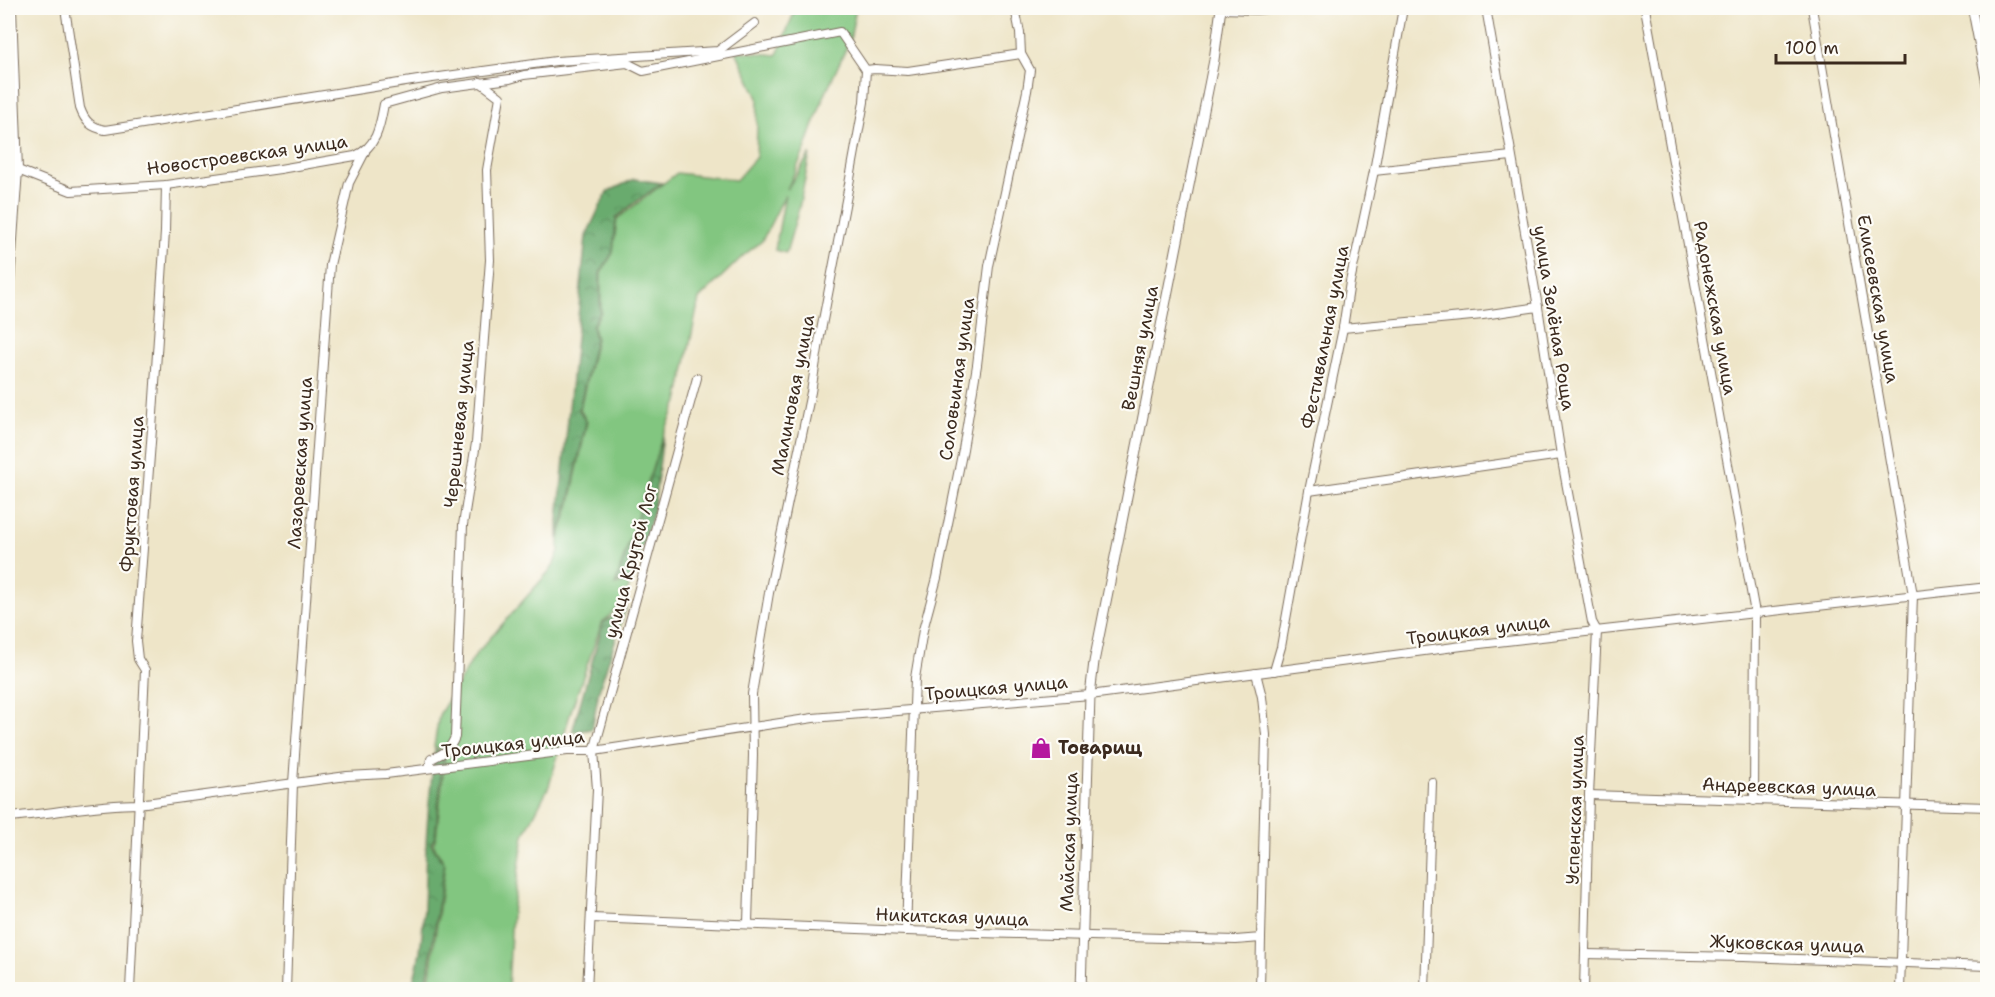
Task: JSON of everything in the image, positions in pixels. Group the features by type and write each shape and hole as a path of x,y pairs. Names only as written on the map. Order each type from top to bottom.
{"street":[{"path":"8,310 18,171 12,8"},
{"path":"65,8 80,108 84,118 92,127 105,130 418,80 556,61 718,51 755,23"},
{"path":"866,70 908,71 1021,54 1015,8"},
{"path":"1221,8 1256,10 1277,8"},
{"name":"Вешняя улица","path":"1090,695 1094,662 1214,60 1221,8"},
{"name":"Фестивальная улица","path":"1274,671 1281,648 1309,491 1374,171 1403,8"},
{"name":"улица Зелёная Роща","path":"1486,8 1562,454 1592,622 1597,631"},
{"name":"Радонежская улица","path":"1645,8 1755,613 1754,801"},
{"name":"Елисеевская улица","path":"1812,8 1913,595 1900,990"},
{"path":"1972,8 1988,92"},
{"name":"Новостроевская улица","path":"18,171 71,191 166,184 280,169 365,152 380,132 384,104 442,88 627,63 643,71 840,32 866,70"},
{"name":"Соловьиная улица","path":"906,931 912,711 915,678 923,630 937,578 967,428 989,266 1028,91 1030,70 1021,54"},
{"name":"Малиновая улица","path":"748,923 753,755 752,694 788,496 811,392 864,102 866,70"},
{"name":"Черешневая улица","path":"429,768 431,759 443,754 452,746 455,737 463,525 476,443 490,261 487,170 500,97 480,82"},
{"name":"Лазаревская улица","path":"286,990 293,783 330,265 349,183 365,152"},
{"path":"1374,171 1511,156"},
{"name":"Фруктовая улица","path":"130,990 145,670 138,659 136,640 153,418 166,184"},
{"path":"1343,328 1483,315 1538,307"},
{"name":"улица Крутой Лог","path":"587,990 597,789 594,751 696,378"},
{"path":"1309,491 1562,454"},
{"name":"Троицкая улица","path":"8,817 45,815 109,804 138,804 539,754 594,751 753,725 813,718 912,711 1067,695 1090,695 1462,645 1988,587"},
{"name":"Успенская улица","path":"1584,990 1589,795 1597,631"},
{"path":"1256,673 1262,697 1266,735 1260,990"},
{"name":"Майская улица","path":"1081,990 1090,695"},
{"path":"1425,990 1432,782"},
{"name":"Андреевская улица","path":"1589,795 1988,807"},
{"name":"Никитская улица","path":"592,918 906,931 1236,940 1261,938"},
{"name":"Жуковская улица","path":"1585,954 1988,966"}],"green space":[{"path":"796,8 856,8 850,40 823,99 806,147 787,189 810,154 799,208 786,253 775,250 785,195 762,241 743,256 699,299 678,402 663,435 615,585 632,581 620,606 602,623 571,711 549,786 524,835 512,913 508,989 428,990 445,864 433,844 436,838 446,749 434,747 439,715 476,654 552,568 559,551 559,539 570,503 587,422 580,409 596,339 593,326 601,312 601,273 613,253 617,219 677,173 736,180 756,157 758,98 736,51 777,55"},
{"path":"634,179 662,183 616,218 613,252 600,273 600,312 592,326 595,339 579,410 586,422 569,503 558,539 586,236 607,192"},
{"path":"663,436 653,514 632,579 616,583"},
{"path":"626,608 599,690 592,729 572,732 603,623"},
{"path":"435,749 444,752 435,837 431,844 444,864 426,989 410,990 422,939 427,822"}],"place":[{"name":"Товарищ","path":"1041,748"}]}
